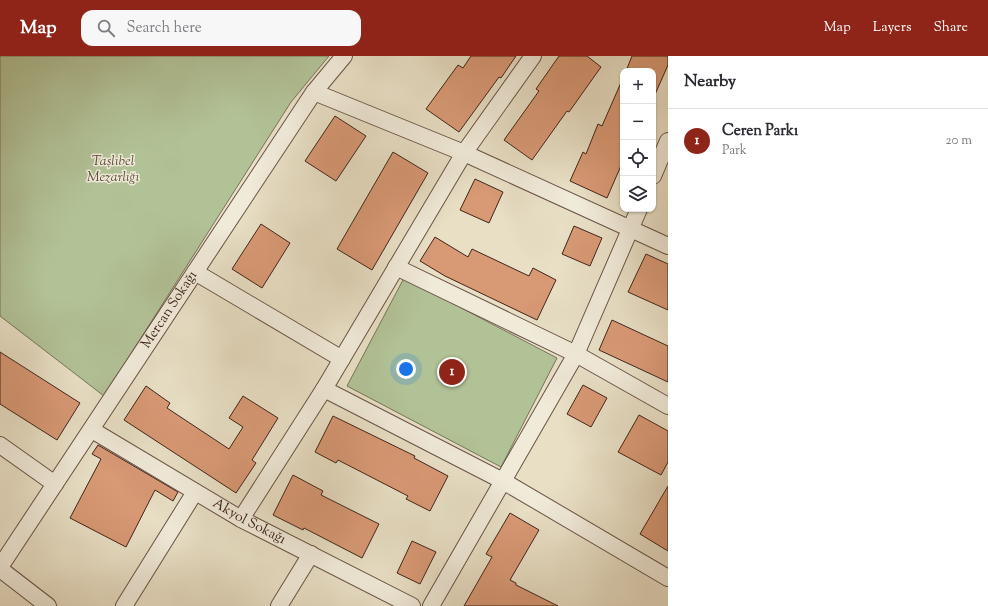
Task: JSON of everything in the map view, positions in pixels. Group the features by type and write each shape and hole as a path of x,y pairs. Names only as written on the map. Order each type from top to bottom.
{"street":[{"name":"Mercan Sokağı","path":"0,568 314,92 344,56"},
{"path":"242,519 324,390 464,152 533,56"},
{"path":"314,92 464,152 668,246"},
{"path":"656,169 668,141"},
{"path":"431,606 576,354 638,212"},
{"path":"396,267 576,354 668,406"},
{"path":"195,272 342,359"},
{"path":"324,390 503,481 668,578"},
{"name":"Akyol Sokağı","path":"92,430 242,519 412,606"},
{"path":"0,445 56,484"},
{"path":"124,606 195,492"},
{"path":"279,606 311,554"},
{"path":"0,568 48,606"}],"green space":[{"name":"Taşlıbel Mezarlığı","path":"0,56 329,56 291,102 104,396 0,316"},
{"path":"404,278 557,358 501,467 347,386"}],"building":[{"path":"471,56 516,56 459,132 426,109 458,65 463,68"},
{"path":"559,56 587,56 601,67 532,160 504,140 539,91 536,89"},
{"path":"632,56 668,56 668,65 656,92 656,68 627,68"},
{"path":"620,85 620,168 607,198 570,181 583,152 586,154 598,124 602,126"},
{"path":"335,116 366,136 336,181 305,161"},
{"path":"393,152 428,173 372,270 337,249"},
{"path":"475,179 503,192 489,223 460,210"},
{"path":"261,224 290,243 262,288 232,269"},
{"path":"574,226 602,238 590,266 562,254"},
{"path":"435,237 468,257 472,249 529,276 533,268 556,280 537,320 445,276 420,261"},
{"path":"646,254 668,264 668,310 628,292"},
{"path":"612,320 668,346 668,382 599,350"},
{"path":"0,352 80,403 57,440 0,404"},
{"path":"583,385 607,398 591,427 567,414"},
{"path":"146,386 170,403 167,408 229,449 243,427 229,418 243,396 278,418 252,460 256,463 236,493 124,420"},
{"path":"639,415 668,431 668,462 661,475 618,452"},
{"path":"333,416 415,456 414,458 448,476 430,511 406,499 408,496 338,460 336,463 315,452"},
{"path":"98,445 178,492 173,501 155,490 126,547 70,518 101,459 92,454"},
{"path":"293,475 323,491 321,495 379,524 362,558 304,528 303,530 273,515"},
{"path":"668,486 668,551 640,534"},
{"path":"510,513 539,530 510,580 516,583 516,585 558,606 464,606 492,557 486,554"},
{"path":"412,541 436,552 420,584 397,573"}],"place":[{"name":"Ceren Parkı","path":"452,372"}]}
